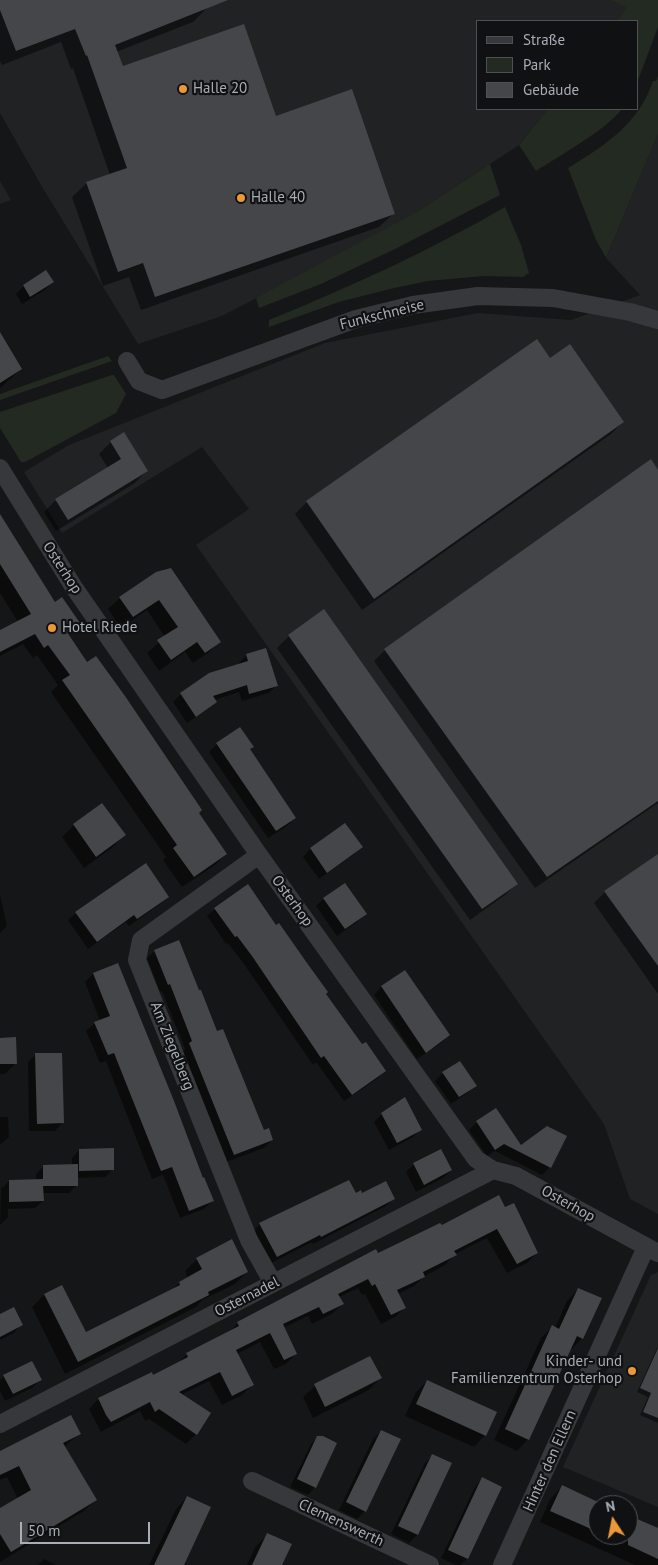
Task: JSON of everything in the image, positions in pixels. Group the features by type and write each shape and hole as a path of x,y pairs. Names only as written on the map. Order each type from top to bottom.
{"street":[{"name":"Funkschneise","path":"127,362 139,380 162,390 356,319 413,305 478,296 553,298 630,312 658,320"},
{"name":"Osterhop","path":"0,468 73,586 258,855 476,1159 493,1170 516,1176 652,1250"},
{"name":"Am Ziegelberg","path":"258,855 141,940 137,960 250,1240 274,1283"},
{"name":"Osternadel","path":"0,1424 493,1170"},
{"name":"Hinter den Ellern","path":"502,1565 652,1250"},
{"name":"Clemenswerth","path":"252,1481 430,1565"}],"shaded area":[{"path":"0,0 610,0 628,8 618,20 476,20 476,110 547,110 519,145 420,210 318,266 222,316 138,344 41,185 0,113"},
{"path":"658,134 658,1214 630,1199 604,1124 196,545 249,509 202,447 62,533 24,472 69,445 325,343 478,313 571,320 640,295 606,258"},
{"path":"0,181 11,200 0,204"},
{"name":"Kinder- und Familienzentrum Osterhop","path":"658,1272 658,1507 638,1499 638,1495 630,1495 563,1467 651,1275"}],"green space":[{"path":"610,0 658,0 658,27 638,80 638,20 618,20 627,8"},
{"path":"658,76 658,134 606,258 596,240 568,168 607,142 629,122 639,110 653,81 656,81"},
{"path":"547,110 621,110 594,134 536,171 519,145"},
{"path":"490,164 500,195 395,249 321,284 259,308 256,298 420,210"},
{"path":"505,207 521,245 529,273 523,277 484,276 428,281 339,302 269,327 269,320 389,268"},
{"path":"108,356 112,361 0,400 0,394"},
{"path":"114,375 126,394 116,413 25,462 21,462 0,428 0,412"}],"building":[{"name":"Halle 40","path":"0,0 228,0 115,45 123,66 244,24 276,116 352,89 395,214 155,297 143,263 118,272 86,182 127,168 87,55 75,29 16,51 0,10"},
{"path":"46,270 54,282 30,297 23,285"},
{"path":"0,332 22,369 0,383"},
{"path":"537,339 550,358 570,344 624,422 374,599 306,501"},
{"path":"124,432 148,471 68,520 55,499 121,459 110,441"},
{"path":"651,459 658,470 658,801 547,877 384,649"},
{"path":"0,514 55,602 62,597 80,623 67,632 87,662 96,656 202,810 199,813 227,854 194,877 173,848 177,845 62,680 70,675 48,645 44,648 35,634 0,652 0,630 31,614 0,564"},
{"path":"171,568 221,642 205,653 197,642 171,660 157,640 178,627 159,600 133,617 119,597 156,572"},
{"path":"324,609 518,884 482,909 288,635"},
{"path":"266,648 278,686 249,694 247,685 213,696 217,702 196,717 180,693 209,673 248,661 246,654"},
{"path":"240,727 254,747 250,749 296,818 276,831 216,743"},
{"path":"102,803 126,835 96,857 73,824"},
{"path":"345,823 363,847 327,873 310,848"},
{"path":"658,854 658,966 604,891"},
{"path":"146,863 169,897 137,919 134,915 97,942 75,912"},
{"path":"345,883 367,914 345,929 323,898"},
{"path":"248,884 276,925 279,923 362,1044 366,1042 386,1071 352,1095 324,1056 321,1058 252,956 237,936 235,937 214,908"},
{"path":"179,940 217,1031 223,1029 264,1130 269,1128 273,1140 234,1155 189,1043 192,1041 170,984 168,985 154,950"},
{"path":"118,963 203,1178 214,1201 189,1211 172,1167 161,1171 114,1053 108,1055 94,1022 110,1016 93,973"},
{"path":"405,970 450,1035 426,1053 381,986"},
{"path":"16,1037 17,1064 0,1064 0,1038"},
{"path":"35,1053 62,1053 64,1123 37,1124"},
{"path":"460,1061 477,1086 459,1097 442,1072"},
{"path":"405,1097 422,1130 397,1143 381,1113"},
{"path":"496,1108 521,1145 547,1126 567,1136 551,1168 504,1144 495,1150 476,1121"},
{"path":"114,1148 114,1170 79,1171 79,1149"},
{"path":"441,1149 452,1170 424,1185 413,1163"},
{"path":"78,1164 78,1186 43,1186 44,1201 9,1202 9,1180 43,1179 43,1165"},
{"path":"349,1180 356,1193 361,1190 362,1193 386,1181 395,1199 277,1257 259,1223"},
{"path":"499,1195 505,1207 514,1203 538,1253 517,1264 497,1229 454,1251 457,1255 423,1272 425,1277 397,1290 406,1308 391,1315 375,1284 372,1286 368,1279 338,1294 344,1304 323,1314 319,1307 283,1324 297,1354 284,1360 270,1333 236,1350 254,1385 232,1396 220,1372 179,1392 211,1413 197,1435 159,1409 155,1412 150,1402 111,1422 106,1415 98,1398 152,1372 153,1375 188,1357 186,1353 239,1326 237,1322 376,1249 378,1253 440,1223 442,1225"},
{"path":"232,1239 248,1272 208,1292 209,1295 78,1362 44,1294 62,1285 86,1332 180,1285 179,1282 202,1269 196,1258"},
{"path":"578,1288 602,1298 583,1339 577,1336 529,1440 505,1429 552,1325 559,1329"},
{"path":"14,1307 23,1325 0,1337 0,1314"},
{"path":"658,1348 658,1418 643,1412 651,1393 640,1388"},
{"path":"370,1356 382,1378 325,1407 314,1384"},
{"path":"32,1361 42,1380 13,1394 3,1375"},
{"path":"427,1380 497,1412 486,1436 416,1404"},
{"path":"71,1415 81,1434 63,1443 97,1500 11,1552 0,1534 0,1508 31,1490 19,1466 0,1475 0,1451"},
{"path":"381,1430 401,1439 366,1512 346,1502"},
{"path":"317,1436 323,1436 337,1443 316,1488 297,1479"},
{"path":"432,1454 452,1463 418,1535 398,1526"},
{"path":"482,1477 502,1487 468,1559 448,1550"},
{"path":"562,1485 588,1497 588,1528 550,1511"},
{"path":"187,1496 211,1507 184,1565 154,1565"},
{"path":"638,1519 658,1528 658,1559 628,1545 638,1545"},
{"path":"267,1533 292,1544 282,1565 252,1565"}],"place":[{"name":"Halle 20","path":"183,89"},
{"name":"Halle 40","path":"241,198"},
{"name":"Hotel Riede","path":"52,628"},
{"name":"Kinder- und Familienzentrum Osterhop","path":"632,1371"}]}
